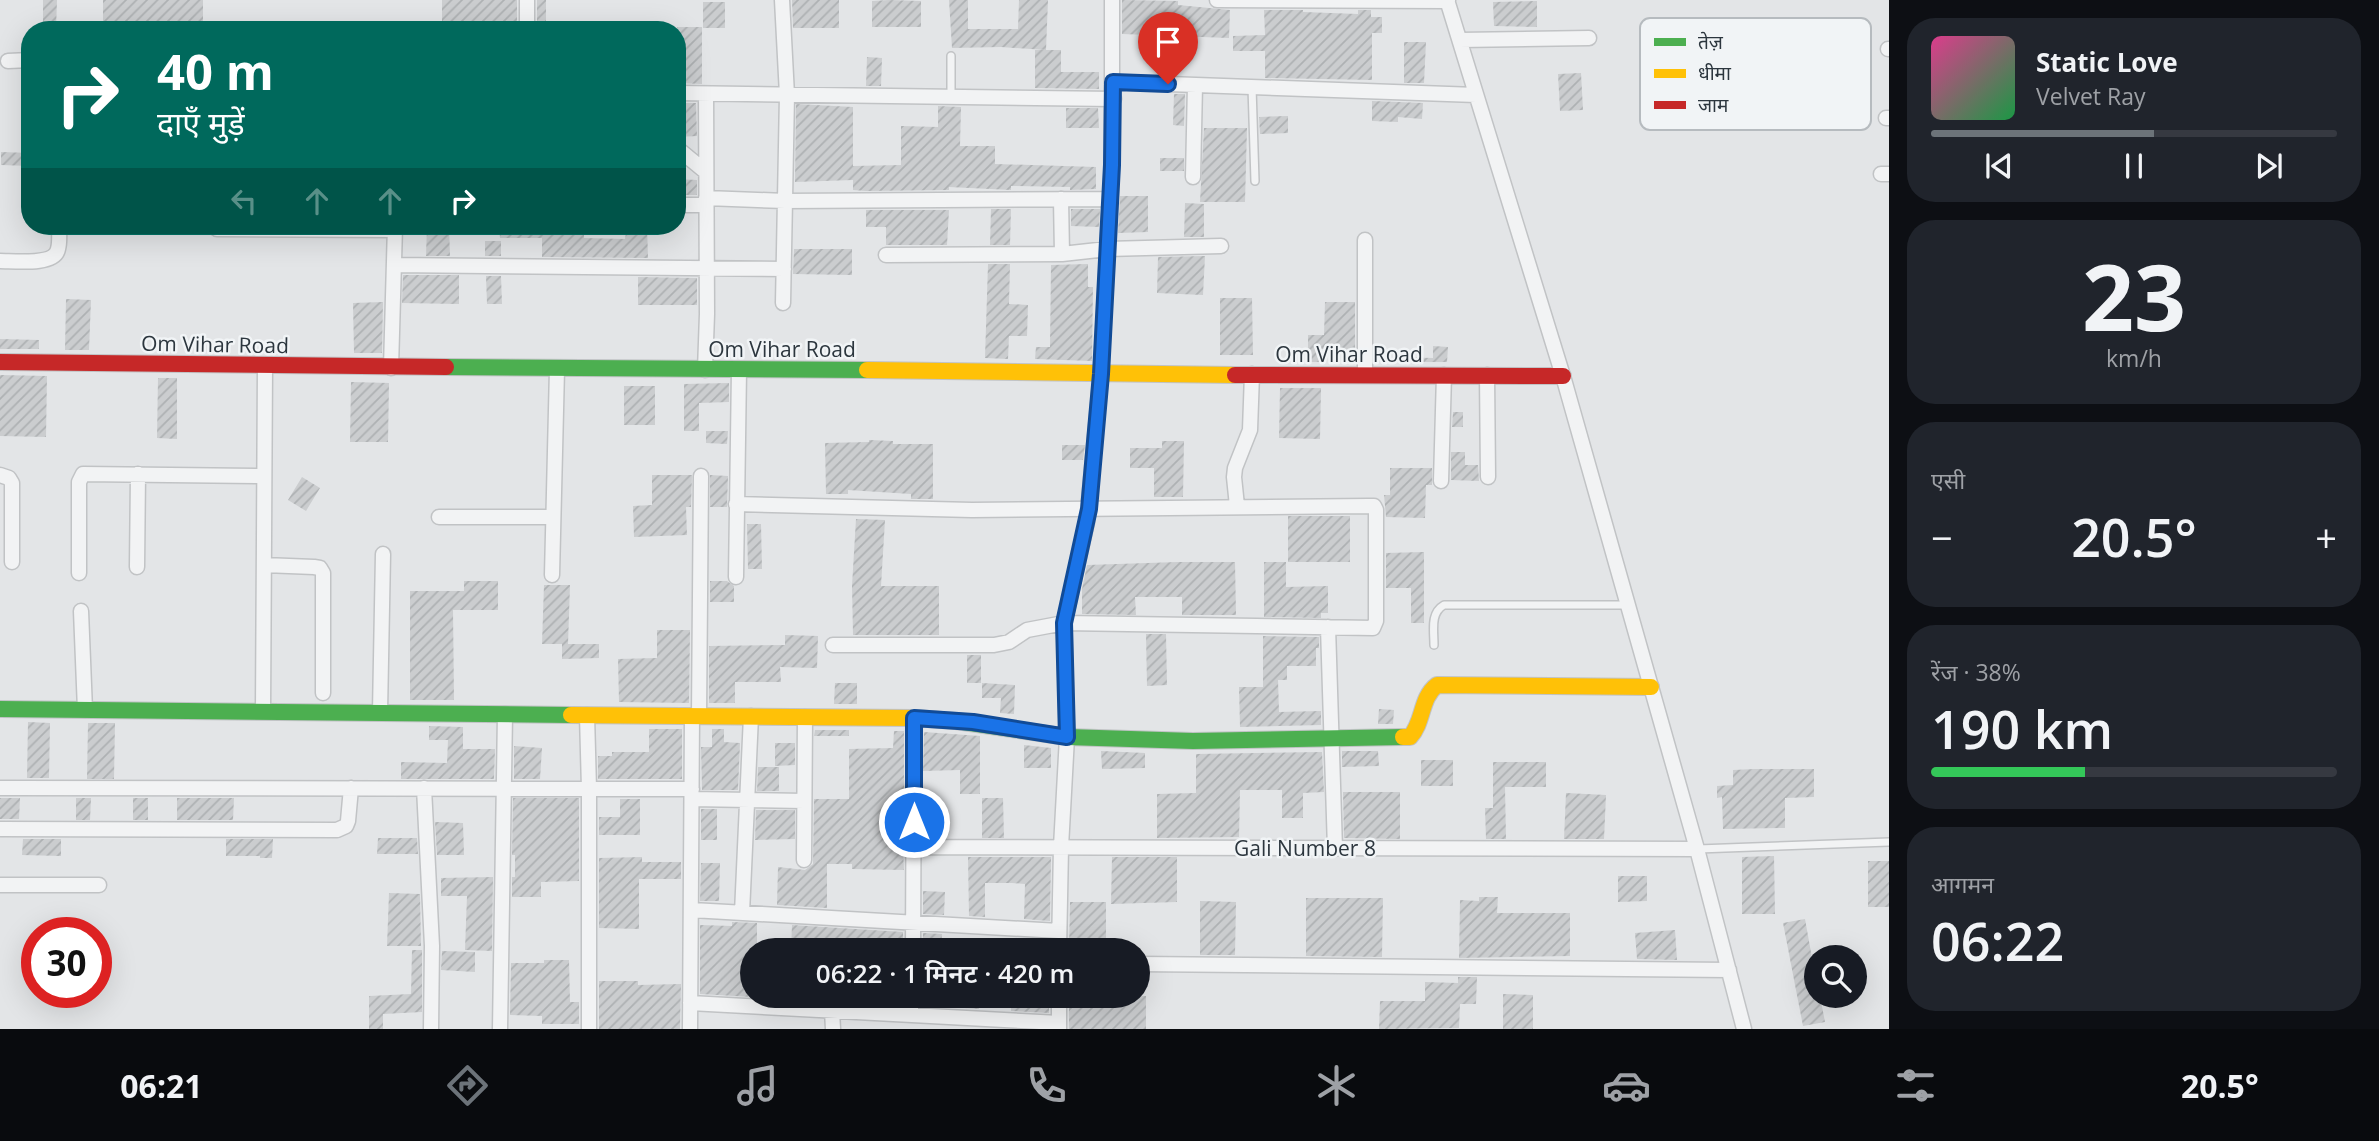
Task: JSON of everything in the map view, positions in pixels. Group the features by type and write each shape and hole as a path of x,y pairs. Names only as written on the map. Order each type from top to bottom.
{"street":[{"path":"527,0 527,21"},
{"path":"782,0 787,95 783,303"},
{"path":"1059,938 1067,737 1064,623 1089,509 1101,374 1114,99 1112,0"},
{"path":"1217,0 1448,0 1563,376 1697,849 1744,1029"},
{"path":"1460,40 1589,38"},
{"path":"8,61 21,60"},
{"path":"1113,82 1476,95"},
{"path":"1194,177 1195,85"},
{"path":"686,93 1114,99"},
{"path":"705,370 706,94"},
{"path":"686,155 706,172"},
{"path":"1061,199 1062,254"},
{"path":"686,204 1110,199"},
{"path":"0,261 47,261 55,257 59,235"},
{"path":"391,368 395,235"},
{"path":"1365,240 1365,374"},
{"path":"886,255 1062,254 1107,249 1221,246"},
{"path":"394,265 784,269"},
{"name":"Om Vihar Road","path":"0,362 391,368 1563,376"},
{"path":"263,711 265,366"},
{"path":"552,575 556,369"},
{"path":"736,577 739,370"},
{"path":"1237,506 1235,468 1250,430 1252,374"},
{"path":"1441,481 1444,375"},
{"path":"1487,375 1488,477"},
{"path":"79,573 80,477 91,473 264,476"},
{"path":"138,474 138,567"},
{"path":"0,475 9,478 12,483 12,562"},
{"path":"690,1029 692,794 701,476"},
{"path":"736,504 972,510 1374,506 1376,514 1375,625 1370,629 1328,626 1064,623 1027,630 1009,642 994,645 833,645"},
{"path":"439,517 553,517"},
{"path":"380,712 383,554"},
{"path":"264,565 314,567 320,568 323,573 323,692"},
{"path":"81,611 85,710"},
{"path":"1328,626 1335,849"},
{"path":"0,709 914,718 973,722 1067,737 1193,741 1410,737 1417,729 1429,690 1437,685 1651,687"},
{"path":"500,1029 505,714"},
{"path":"587,715 589,1029"},
{"path":"743,914 751,716"},
{"path":"804,860 805,717"},
{"path":"913,938 914,718"},
{"path":"0,788 589,789 804,801"},
{"path":"0,829 337,830 346,826 348,821 351,788"},
{"path":"424,788 432,946 431,1029"},
{"name":"Gali Number 8","path":"914,848 1697,849"},
{"path":"0,885 99,885"},
{"path":"692,910 1059,931"},
{"path":"1150,964 1729,970"},
{"path":"690,1003 1059,1026 1059,1008"},
{"path":"911,1008 911,1015"},
{"path":"832,1011 833,1029"}],"lane":[{"path":"951,56 951,97"},
{"path":"1252,87 1255,181"},
{"path":"1434,645 1434,616 1436,610 1444,605 1627,605"},
{"path":"1697,849 1889,842"}],"building":[{"path":"43,0 57,0 56,21 43,21"},
{"path":"103,0 203,0 203,21 103,21"},
{"path":"442,0 517,0 517,21 442,21"},
{"path":"537,0 546,0 546,21 537,21"},
{"path":"792,0 839,0 839,28 793,28"},
{"path":"949,0 968,0 968,29 1018,29 1019,0 1048,0 1046,50 952,48"},
{"path":"1122,0 1178,1 1178,5 1230,10 1229,38 1122,34"},
{"path":"872,1 921,1 921,27 872,27"},
{"path":"1537,1 1537,27 1494,26 1493,2"},
{"path":"703,2 725,2 725,28 703,28"},
{"path":"1264,10 1358,14 1358,10 1371,10 1371,17 1382,17 1382,33 1372,33 1372,80 1265,78 1265,51 1233,51 1233,36 1265,35"},
{"path":"686,27 702,27 702,84 686,83"},
{"path":"1404,42 1426,42 1424,83 1404,83"},
{"path":"1035,50 1061,50 1061,72 1099,72 1099,89 1035,88"},
{"path":"867,57 882,58 881,86 866,86"},
{"path":"1581,73 1583,110 1560,111 1558,74"},
{"path":"1174,94 1185,94 1184,126 1173,125"},
{"path":"1372,101 1423,103 1422,119 1398,117 1398,122 1372,121"},
{"path":"686,103 696,103 697,136 686,137"},
{"path":"796,104 853,107 853,166 901,165 901,126 938,127 938,106 961,107 960,146 995,146 995,164 1096,167 1096,189 1011,186 1011,190 949,187 949,190 866,191 853,190 853,180 795,182"},
{"path":"1066,108 1098,108 1099,128 1066,128"},
{"path":"1288,116 1288,133 1260,134 1259,117"},
{"path":"1204,128 1247,128 1245,202 1200,202"},
{"path":"1,152 21,153 21,166 1,165"},
{"path":"1160,158 1184,158 1184,171 1160,171"},
{"path":"686,179 697,180 697,195 686,195"},
{"path":"1120,196 1148,196 1148,232 1118,233"},
{"path":"1185,203 1204,204 1204,237 1184,237"},
{"path":"991,209 1011,209 1010,245 990,245"},
{"path":"1071,209 1100,209 1099,227 1071,226"},
{"path":"866,210 949,210 947,245 886,245 886,227 866,227"},
{"path":"427,235 449,235 450,256 426,256"},
{"path":"500,235 584,235 584,238 625,239 626,235 647,235 648,258 542,257 542,238 500,238"},
{"path":"485,241 501,241 501,256 485,256"},
{"path":"794,249 852,249 852,275 793,274"},
{"path":"1205,256 1203,295 1157,293 1158,257"},
{"path":"988,264 1010,264 1009,304 1028,305 1027,336 1009,336 1008,359 985,358"},
{"path":"1088,264 1088,287 1093,287 1092,361 1035,359 1036,347 1050,347 1051,265"},
{"path":"403,275 459,275 459,304 402,303"},
{"path":"486,276 501,276 502,304 487,304"},
{"path":"638,277 697,278 697,305 638,305"},
{"path":"1220,298 1252,298 1253,355 1220,355"},
{"path":"66,299 91,300 89,350 65,350"},
{"path":"383,302 382,353 354,353 353,303"},
{"path":"1325,302 1355,302 1355,350 1322,349 1322,362 1308,362 1308,335 1324,335"},
{"path":"0,339 39,340 39,349 0,349"},
{"path":"1433,346 1448,347 1447,362 1397,362 1397,357 1433,358"},
{"path":"0,375 47,376 46,437 0,436"},
{"path":"158,378 177,378 177,439 157,438"},
{"path":"351,382 389,383 388,442 350,442"},
{"path":"729,383 729,402 699,403 699,431 684,431 684,384"},
{"path":"624,386 655,386 655,425 624,425"},
{"path":"1280,388 1321,388 1320,439 1279,438"},
{"path":"1453,412 1463,412 1463,427 1452,427"},
{"path":"706,431 728,431 727,444 706,443"},
{"path":"893,441 893,444 933,444 933,499 911,499 911,494 848,490 848,494 826,494 825,443"},
{"path":"1162,441 1184,441 1183,497 1154,497 1154,468 1130,468 1130,448 1162,448"},
{"path":"1062,445 1085,445 1083,460 1062,460"},
{"path":"1451,452 1465,452 1465,465 1478,465 1479,481 1451,480"},
{"path":"1390,468 1432,468 1432,485 1426,485 1425,518 1386,517 1384,495 1390,495"},
{"path":"652,475 692,475 691,507 686,507 687,535 634,537 633,506 652,505"},
{"path":"710,475 728,476 727,507 710,507"},
{"path":"302,477 320,488 306,511 288,500"},
{"path":"1288,516 1350,516 1350,562 1288,562"},
{"path":"856,519 885,520 881,586 939,586 939,635 853,635 852,586"},
{"path":"747,524 761,524 762,569 748,569"},
{"path":"1424,552 1424,623 1411,623 1411,588 1386,588 1386,553"},
{"path":"1235,562 1236,615 1182,615 1182,597 1135,597 1136,615 1082,614 1082,589 1087,565"},
{"path":"1264,562 1286,562 1286,587 1328,586 1328,613 1321,613 1321,618 1264,617"},
{"path":"464,581 498,581 498,610 453,610 454,700 410,700 410,591 464,591"},
{"path":"710,581 727,581 734,586 734,602 710,602"},
{"path":"544,585 570,585 568,644 542,644"},
{"path":"657,630 690,630 689,703 619,702 618,659 657,658"},
{"path":"1146,634 1166,634 1167,685 1147,686"},
{"path":"785,635 818,636 817,668 780,667 781,682 735,682 735,703 709,703 709,646 785,645"},
{"path":"1263,636 1319,637 1316,666 1287,666 1287,680 1278,680 1279,712 1321,711 1321,725 1240,727 1239,687 1263,687"},
{"path":"562,644 599,644 599,658 562,659"},
{"path":"967,655 981,655 981,683 967,683"},
{"path":"835,683 857,683 857,704 834,704"},
{"path":"982,683 1015,685 1014,714 1000,713 1001,698 982,698"},
{"path":"1379,709 1394,710 1393,724 1378,724"},
{"path":"28,722 50,723 49,778 27,778"},
{"path":"88,723 115,723 114,779 87,779"},
{"path":"429,726 463,727 463,749 495,749 494,779 401,779 401,762 447,763 448,740 429,740"},
{"path":"649,729 682,729 682,779 598,779 598,756 612,756 612,752 649,752"},
{"path":"712,729 724,729 724,742 740,743 738,790 702,790 701,747 712,747"},
{"path":"815,730 849,730 849,736 814,736"},
{"path":"894,731 904,731 904,807 901,807 904,870 852,869 852,864 827,864 827,908 777,905 778,867 805,870 813,864 814,799 849,799 849,749 893,748"},
{"path":"924,732 980,736 980,794 960,794 960,770 923,771"},
{"path":"775,743 795,743 795,765 775,766"},
{"path":"1024,745 1051,748 1051,768 1024,768"},
{"path":"514,746 542,748 540,779 514,779"},
{"path":"1101,751 1145,753 1145,768 1102,769"},
{"path":"1342,751 1378,751 1379,766 1342,767"},
{"path":"1322,752 1324,792 1303,793 1303,818 1282,818 1282,790 1240,790 1239,837 1157,838 1157,794 1196,793 1196,754"},
{"path":"1421,760 1453,760 1453,786 1421,786"},
{"path":"1493,762 1546,762 1546,787 1505,787 1506,839 1486,839 1485,808 1493,808"},
{"path":"758,767 779,767 779,791 757,791"},
{"path":"1814,769 1814,797 1785,798 1785,828 1723,829 1722,797 1717,798 1717,786 1733,785 1733,770"},
{"path":"1343,792 1400,792 1400,839 1344,838"},
{"path":"1566,793 1606,795 1604,839 1564,839"},
{"path":"0,798 20,798 19,819 0,819"},
{"path":"76,798 91,798 90,820 76,820"},
{"path":"133,798 148,798 148,820 133,820"},
{"path":"177,798 234,798 233,820 177,820"},
{"path":"513,798 579,798 579,881 541,882 541,897 512,897 512,877 515,877 515,855 512,855"},
{"path":"982,798 1003,798 1004,838 982,838"},
{"path":"620,799 640,799 640,835 599,835 599,817 620,817"},
{"path":"701,809 717,809 717,840 701,840"},
{"path":"756,810 795,810 795,839 755,840"},
{"path":"435,822 463,823 464,855 437,855"},
{"path":"378,838 417,838 418,854 377,854"},
{"path":"23,839 61,839 61,856 22,855"},
{"path":"226,839 273,839 272,858 226,856"},
{"path":"1774,856 1775,914 1742,914 1742,857"},
{"path":"642,857 642,862 681,862 681,879 639,879 639,929 599,928 599,858"},
{"path":"968,857 1051,857 1050,921 1024,919 1025,884 1012,883 985,883 985,917 969,916"},
{"path":"1112,857 1177,857 1177,902 1111,904"},
{"path":"1868,861 1889,861 1889,907 1868,907"},
{"path":"701,863 720,863 719,901 700,901"},
{"path":"1618,876 1647,876 1647,901 1618,902"},
{"path":"493,877 492,951 465,950 467,896 441,896 441,878"},
{"path":"923,891 945,892 944,915 923,914"},
{"path":"389,893 420,894 421,946 387,946"},
{"path":"1479,897 1498,897 1497,913 1570,913 1570,956 1459,958 1460,900 1479,901"},
{"path":"1306,898 1383,898 1382,957 1306,956"},
{"path":"1200,901 1236,902 1235,955 1200,955"},
{"path":"1070,902 1106,902 1106,938 1069,938"},
{"path":"1805,919 1810,945 1804,945 1804,1008 1822,1008 1825,1022 1803,1026 1783,923"},
{"path":"732,922 757,923 757,938 740,938 740,996 700,994 700,925 732,926"},
{"path":"792,925 903,932 903,938 791,938"},
{"path":"1675,930 1677,960 1637,959 1635,933"},
{"path":"923,933 942,934 942,938 923,938"},
{"path":"412,950 422,950 422,1012 383,1014 383,1029 369,1029 369,996 411,994"},
{"path":"442,951 475,952 475,972 441,970"},
{"path":"544,960 569,960 570,1002 579,1002 579,1024 542,1024 542,1016 510,1015 511,963 544,963"},
{"path":"1458,977 1477,977 1476,1004 1460,1004 1459,1028 1379,1029 1380,1001 1425,1001 1425,982 1458,983"},
{"path":"599,981 638,981 638,985 681,984 680,1029 599,1029"},
{"path":"1503,994 1533,995 1533,1029 1503,1029"},
{"path":"1011,1008 1049,1008 1049,1013 1011,1011"},
{"path":"1069,1008 1146,1008 1146,1029 1069,1029"}],"traffic: fast":[{"path":"446,367 867,370"},
{"path":"0,709 571,715"},
{"path":"956,721 1067,737 1193,741 1403,737"}],"traffic: slow":[{"path":"867,370 1235,375"},
{"path":"1403,737 1410,737 1414,731 1428,696 1437,685 1651,687"},
{"path":"571,715 914,718 956,721"}],"traffic: jam":[{"path":"0,362 446,367"},
{"path":"1235,375 1563,376"}],"route":[{"path":"914,822 914,718 973,722 1067,737 1064,623 1089,509 1101,374 1112,165 1113,82 1168,84"}]}
